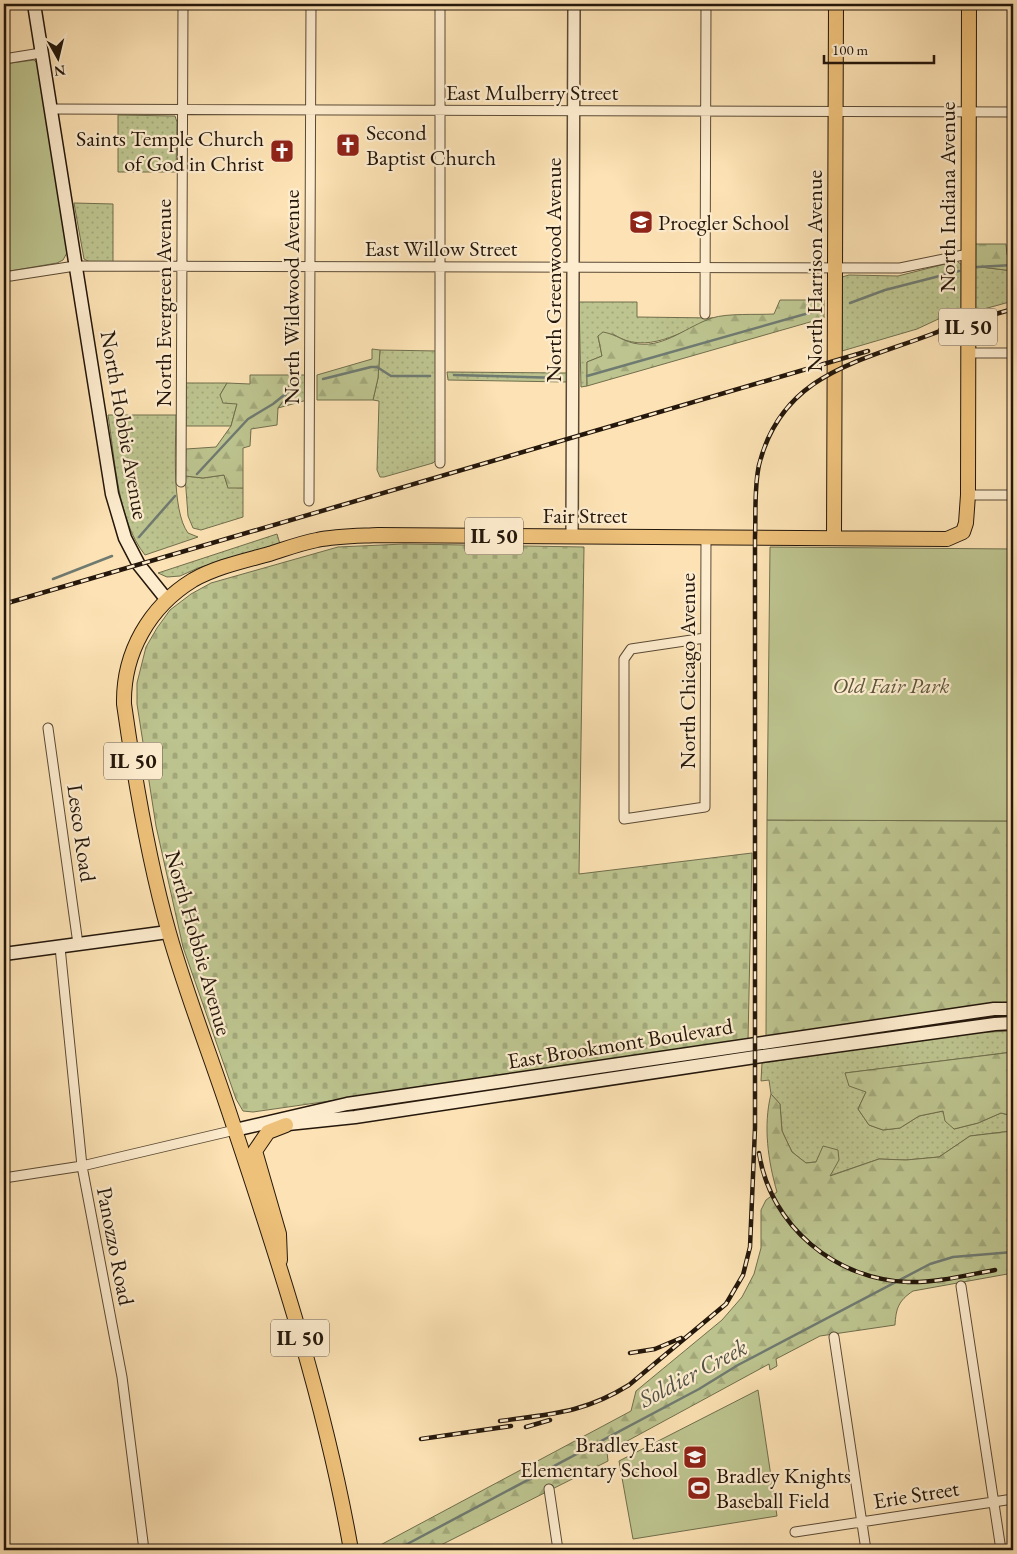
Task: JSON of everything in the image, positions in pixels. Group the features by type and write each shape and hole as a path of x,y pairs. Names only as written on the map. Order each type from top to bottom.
{"main road":[{"name":"North Hobbie Avenue","path":"34,4 112,494 125,538 139,565 167,600 154,615 134,647 128,662 124,690 126,719 149,850 168,932 235,1130 317,1396 340,1487 351,1550"},
{"name":"North Harrison Avenue","path":"834,538 836,4"},
{"name":"North Indiana Avenue","path":"956,537 963,532 966,523 968,495 969,4"},
{"name":"Fair Street","path":"167,600 194,580 230,564 317,540 378,535 938,539 956,537"},
{"path":"4,954 168,932"},
{"name":"East Brookmont Boulevard","path":"235,1130 347,1104 755,1043 994,1009 1013,1009"},
{"name":"East Brookmont Boulevard","path":"235,1130 355,1118 755,1057 986,1025 1013,1023"},
{"path":"279,1270 279,1234 254,1151 268,1132 286,1124"}],"street":[{"name":"North Evergreen Avenue","path":"180,482 183,4"},
{"name":"North Wildwood Avenue","path":"309,501 311,4"},
{"path":"440,4 440,463"},
{"name":"North Greenwood Avenue","path":"572,537 574,4"},
{"path":"705,314 706,4"},
{"path":"4,59 42,54"},
{"name":"East Mulberry Street","path":"50,109 1013,112"},
{"name":"East Willow Street","path":"4,277 75,266 900,268 968,254"},
{"path":"968,353 1013,353"},
{"path":"968,495 1013,495"},
{"name":"North Chicago Avenue","path":"705,638 631,649 624,659 624,818 705,807 706,536"},
{"name":"Lesco Road","path":"48,728 78,944"},
{"name":"Panozzo Road","path":"60,947 82,1166 122,1377 144,1550"},
{"name":"East Brookmont Boulevard","path":"4,1178 82,1166 235,1130"},
{"path":"961,1286 1001,1550"},
{"path":"834,1337 866,1550"},
{"path":"549,1488 558,1550"},
{"name":"Erie Street","path":"796,1532 1013,1499"}],"green space":[{"path":"34,60 37,63 68,251 63,260 57,263 4,272 4,64"},
{"path":"118,115 175,116 177,122 176,172 118,172"},
{"path":"74,203 113,204 113,262 90,262 84,259"},
{"path":"972,244 1006,244 1007,255 1013,255 1013,271 973,266"},
{"path":"957,261 963,266 963,315 955,318 947,315 917,329 842,351 842,277 849,275 898,276"},
{"path":"973,266 1013,271 1013,301 973,312"},
{"path":"780,300 824,300 824,318 587,386 587,362 602,356 598,336 603,332 634,343 649,344 667,339 719,316 774,314"},
{"path":"579,302 637,302 637,317 713,318 676,335 651,342 638,343 625,340 613,334 598,336 602,356 587,362 587,386 581,387"},
{"path":"372,349 380,350 378,378 373,400 317,400 317,375 372,359"},
{"path":"380,350 438,351 437,459 433,463 384,477 380,477 377,470 379,401 373,400 378,378"},
{"path":"447,372 567,373 567,382 448,380"},
{"path":"250,375 292,375 285,399 278,408 277,425 251,429 250,446 243,448 243,488 228,488 224,475 203,478 185,476 186,449 216,447 231,426 237,404 223,403 220,395 227,383 250,384"},
{"path":"292,375 307,375 307,400 278,408 285,399"},
{"path":"186,383 227,383 220,395 237,404 231,426 186,426"},
{"path":"108,415 176,415 175,459 179,509 188,533 198,537 145,555 128,524 123,507 115,469"},
{"path":"224,475 228,487 243,488 243,517 201,530 193,528 188,516 185,476 203,478"},
{"path":"277,534 280,544 198,568 180,576 167,577 158,573"},
{"path":"404,544 584,547 579,874 752,853 748,1041 253,1112 243,1111 236,1099 183,947 156,826 137,704 137,683 146,647 170,610 191,594 211,583 338,547"},
{"name":"Old Fair Park","path":"770,547 1013,549 1013,821 767,820"},
{"path":"767,820 1013,821 1013,1005 766,1037"},
{"path":"1013,1031 1013,1052 845,1073 866,1092 858,1109 869,1125 883,1130 900,1128 919,1116 943,1111 954,1129 978,1123 1001,1113 1013,1116 1012,1131 970,1136 939,1157 906,1160 879,1159 829,1176 816,1162 806,1163 792,1152 782,1131 780,1104 771,1094 769,1080 761,1081 762,1063 967,1033"},
{"path":"1013,1052 1013,1116 1001,1113 978,1123 954,1129 945,1121 943,1111 919,1116 900,1128 883,1130 869,1125 858,1109 866,1092 849,1086 845,1073"},
{"path":"771,1094 780,1104 782,1131 792,1152 806,1163 816,1162 823,1146 838,1150 839,1160 830,1176 879,1159 906,1160 939,1157 970,1136 1012,1131 1013,1120 1013,1273 913,1291 904,1298 899,1306 895,1325 820,1336 776,1359 777,1366 770,1370 769,1364 607,1452 608,1461 431,1550 371,1550 631,1411 636,1391 722,1320 742,1297 754,1274 761,1248 761,1210 766,1200 777,1192 771,1168 767,1131"},
{"name":"Bradley Knights Baseball Field","path":"758,1390 777,1516 633,1539 619,1461"}],"waterway":[{"path":"977,267 1013,265"},
{"path":"850,303 885,290 959,271"},
{"path":"587,376 823,309"},
{"path":"323,379 371,367 377,367 391,376 430,376"},
{"path":"454,375 561,378"},
{"path":"197,474 248,419 273,404 299,383"},
{"path":"139,537 175,496"},
{"path":"53,579 112,556"},
{"name":"Soldier Creek","path":"396,1550 699,1389 738,1365 930,1264 953,1257 1013,1252"}],"railway":[{"path":"940,330 1013,309"},
{"path":"500,1421 551,1414 582,1407 629,1385 726,1304 743,1275 750,1247 755,1128 755,537 757,474 771,433 787,408 808,388 832,373 858,361 945,329"},
{"path":"4,604 868,351"},
{"path":"759,1153 766,1179 777,1204 792,1225 811,1244 832,1260 856,1271 881,1279 908,1282 940,1280 995,1270"},
{"path":"630,1353 655,1349 681,1338"},
{"path":"526,1427 550,1420"},
{"path":"421,1439 511,1426"}],"place":[{"name":"Second Baptist Church","path":"348,145"},
{"name":"Saints Temple Church of God in Christ","path":"282,151"},
{"name":"Proegler School","path":"641,222"},
{"name":"Bradley East Elementary School","path":"695,1457"},
{"name":"Bradley Knights Baseball Field","path":"699,1488"}]}
